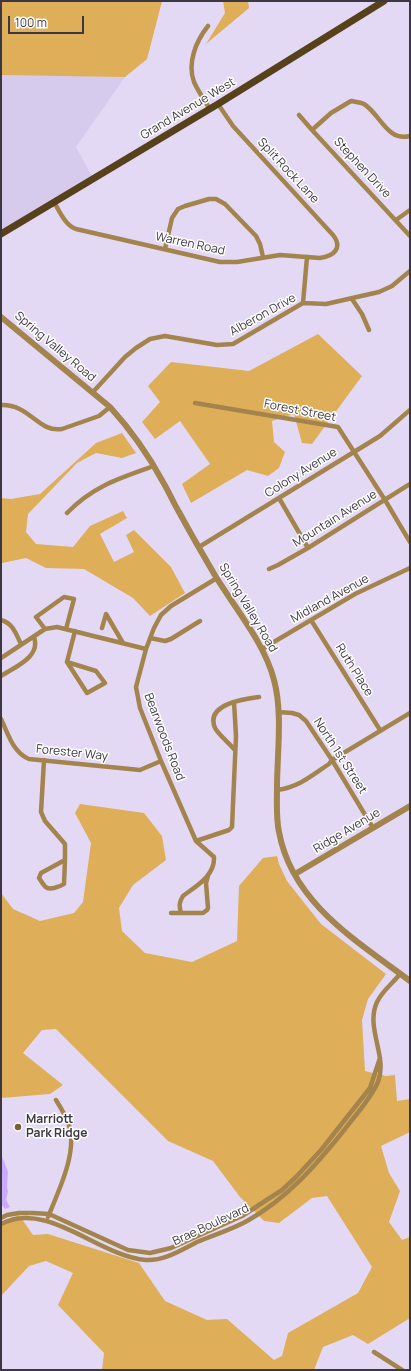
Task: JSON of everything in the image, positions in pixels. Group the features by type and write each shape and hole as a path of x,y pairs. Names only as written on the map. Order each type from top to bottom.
{"main road":[{"name":"Grand Avenue West","path":"1,234 210,109 384,1"}],"street":[{"path":"208,26 197,42 192,67 194,81 210,109"},
{"path":"312,130 334,111 351,101 364,104 393,135 403,138 410,136"},
{"name":"Split Rock Lane","path":"218,104 233,126 334,235 338,243 335,252"},
{"name":"Stephen Drive","path":"299,115 410,236"},
{"path":"165,249 172,218 178,209 209,199 216,199 225,204 256,236 260,244 263,257"},
{"name":"Warren Road","path":"54,202 67,223 73,228 226,262 237,262 263,257 288,255 320,258 327,257 335,252"},
{"path":"396,220 410,210"},
{"path":"303,303 306,257"},
{"name":"Alberon Drive","path":"92,392 125,357 142,343 150,339 165,336 216,345 234,344 303,303 326,304 379,292 386,289 410,270"},
{"path":"352,299 362,314 369,330"},
{"name":"Spring Valley Road","path":"1,317 110,408 125,425 154,466 217,578 262,649 274,679 278,712 277,790 279,832 286,858 302,887 329,918 410,981"},
{"name":"Forest Street","path":"195,403 338,427 410,542"},
{"path":"1,405 9,405 22,410 44,426 56,430 99,416 110,408"},
{"name":"Colony Avenue","path":"199,547 380,436 410,410"},
{"path":"67,513 81,499 101,487 114,480 154,466"},
{"name":"Mountain Avenue","path":"269,569 308,548 410,484"},
{"path":"279,498 308,548"},
{"name":"Midland Avenue","path":"262,649 355,594 410,568"},
{"name":"Bearwoods Road","path":"172,913 203,913 207,910 206,883 208,875 213,867 214,857 196,841 161,761 140,708 136,687 150,638 161,615 171,606 217,578"},
{"path":"45,629 36,617 64,597 74,599 66,629"},
{"path":"102,628 106,614 124,643"},
{"path":"1,620 8,622 11,625 22,644"},
{"name":"Ruth Place","path":"311,620 380,730"},
{"path":"150,638 165,641 171,639 200,621"},
{"path":"1,658 45,629 57,626 146,650"},
{"path":"67,662 96,671 105,682 88,693 67,662 75,631"},
{"path":"1,676 33,654 36,646 34,636"},
{"path":"234,749 216,728 213,718 218,710 240,699 259,697"},
{"path":"196,841 229,830 232,827 236,724 234,702"},
{"name":"North 1st Street","path":"278,712 292,713 298,715 306,721 332,760 373,828"},
{"path":"277,790 290,788 296,785 329,764 332,760 410,712"},
{"name":"Forester Way","path":"1,719 16,750 19,754 29,759 140,770 161,761"},
{"path":"44,760 41,812 45,821 65,844 65,860 64,884 49,889 47,888 39,878 41,873 65,860"},
{"name":"Ridge Avenue","path":"294,874 410,806"},
{"path":"181,913 180,904 183,896 208,875"},
{"name":"Brae Boulevard","path":"1,1224 10,1219 18,1218 46,1220 126,1256 147,1260 169,1256 195,1243 246,1222 293,1188 321,1159 370,1097 378,1082 381,1069 374,1024 375,1008 382,995 400,974"},
{"name":"Brae Boulevard","path":"1,1218 7,1215 20,1213 49,1214 128,1250 150,1253 171,1248 242,1216 282,1190 311,1162 370,1088 380,1056"},
{"path":"46,1220 72,1151 69,1125 56,1100"},
{"path":"374,1352 402,1370"}],"shaded area":[{"path":"1,1 162,1 147,59 125,77 76,147 93,178 1,235"},
{"path":"1,1 162,1 147,59 125,77 1,75"},
{"path":"223,1 248,1 249,8 206,44 225,13"},
{"path":"318,334 362,376 312,444 302,443 294,414 272,421 274,442 285,452 279,468 268,476 247,470 191,503 182,484 210,464 180,421 155,439 142,422 160,402 148,386 171,362 249,371"},
{"path":"122,433 136,453 122,458 96,453 77,463 28,514 26,532 36,544 73,547 90,526 123,511 127,518 100,534 114,562 134,552 126,535 134,530 171,567 185,593 150,616 133,598 84,569 46,568 26,558 2,563 1,498 11,499 40,494 96,443"},
{"path":"80,804 144,813 162,836 166,860 133,885 119,908 122,931 145,953 192,962 237,941 239,886 263,858 277,856 287,881 321,924 386,974 368,999 362,1020 365,1071 386,1076 395,1075 397,1101 410,1099 410,1132 381,1146 389,1173 400,1191 389,1222 402,1240 410,1237 410,1318 368,1344 353,1335 323,1347 314,1370 102,1370 104,1353 58,1305 73,1273 46,1261 29,1266 1,1296 1,1222 19,1215 33,1235 48,1234 139,1263 165,1301 207,1320 227,1319 274,1360 282,1356 288,1333 358,1293 372,1267 327,1196 312,1198 279,1223 264,1221 240,1197 213,1161 168,1141 56,1029 42,1030 23,1053 63,1085 50,1094 1,1098 1,893 13,909 40,921 74,913 83,902 91,843 75,813"},
{"path":"1,1154 8,1172 8,1191 6,1200 10,1207 5,1209 1,1204"}],"place":[{"name":"Marriott Park Ridge","path":"18,1127"}]}
